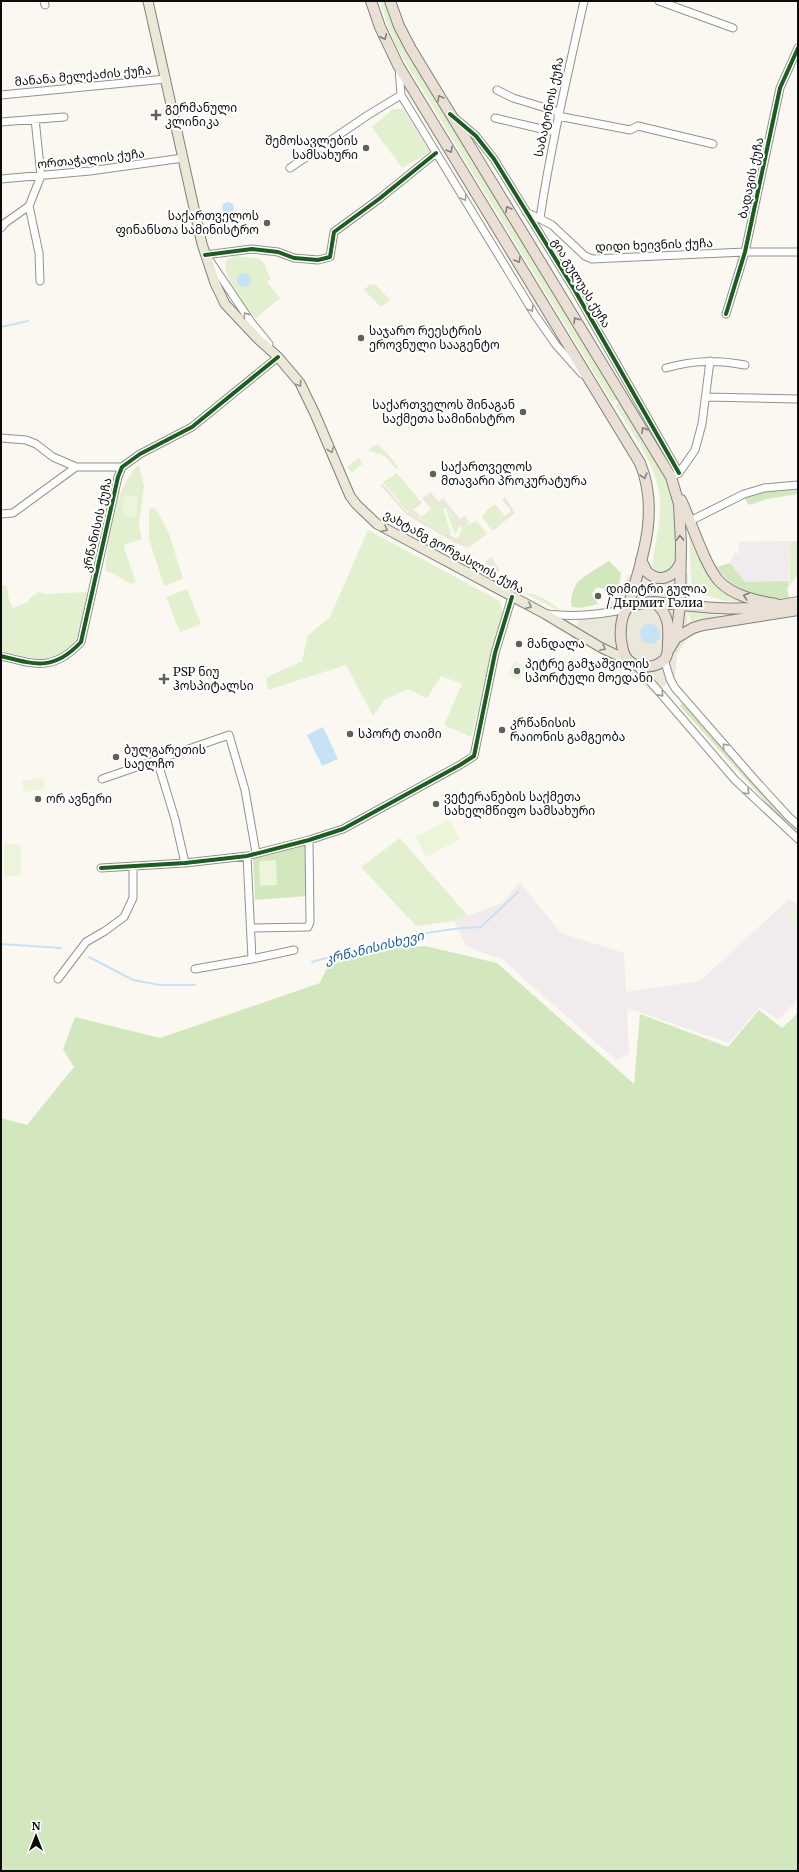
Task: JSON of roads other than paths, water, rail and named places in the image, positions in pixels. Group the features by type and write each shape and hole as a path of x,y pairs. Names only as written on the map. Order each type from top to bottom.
{"highway":[{"path":"371,1 380,27 398,65 569,343 590,382 640,463 645,475 649,497 649,527 622,625 621,638 623,652 632,663 649,667 666,655 668,620 664,611 654,602"},
{"name":"გია გულუას ქუჩა","path":"390,1 404,36 450,114 675,475 679,504 680,605 676,638 666,655"},
{"path":"676,489 709,566 718,581 740,595 765,602 784,605"},
{"path":"641,560 646,572 659,578 667,577 673,574 680,564"},
{"path":"627,608 639,603 654,602 743,610 798,602"},
{"path":"676,638 693,628 703,625 798,610"}],"main road":[{"name":"ვახტანგ გორგასლის ქუჩა","path":"148,1 205,255 215,283 226,304 258,339 278,357 300,383 350,496 356,504 377,524 545,614 600,647 632,663"}],"street":[{"name":"საბატონოს ქუჩა","path":"540,218 558,114 584,1"},
{"path":"659,1 733,28"},
{"name":"ბადაგის ქუჩა","path":"726,314 745,252 780,88 798,48"},
{"path":"398,65 401,94 436,153 535,315 556,346 590,382"},
{"name":"მანანა მელქაძის ქუჩა","path":"1,95 166,80"},
{"path":"497,90 513,98 558,114 630,130 638,126 712,144"},
{"path":"290,168 401,94"},
{"name":"გია გულუას ქუჩა","path":"450,114 476,136 494,159 574,289 675,475"},
{"path":"1,122 64,117"},
{"path":"494,118 555,132"},
{"path":"1,228 5,223 29,206 41,176 35,120"},
{"path":"205,255 252,249 278,252 294,258 318,260 330,257 334,232 379,199 436,153"},
{"name":"ორთაჭალის ქუჩა","path":"1,179 90,171 183,158"},
{"path":"29,206 39,253 40,281"},
{"name":"დიდი ხეივნის ქუჩა","path":"526,212 552,225 585,256 592,259 745,252 798,252"},
{"name":"კრწანისის ქუჩა","path":"1,656 36,663 55,662 70,654 81,642 118,477 122,467 140,454 192,427 278,357"},
{"path":"675,475 695,450 706,398 710,361"},
{"path":"666,368 687,362 710,361 745,365"},
{"path":"706,398 798,400"},
{"path":"1,438 26,440 36,444 53,457 76,467 122,467"},
{"path":"1,514 13,513 76,467"},
{"path":"690,521 744,494 764,488 798,484"},
{"path":"101,868 185,863 247,856 309,840 343,829 460,766 474,756 495,653 512,597"},
{"name":"ვახტანგ გორგასლის ქუჩა","path":"545,614 578,615 627,608"},
{"path":"666,655 670,679 675,688 789,817 798,824"},
{"name":"ვახტანგ გორგასლის ქუჩა","path":"632,663 735,780 798,839"},
{"path":"102,779 229,735 245,790 256,853"},
{"path":"157,760 175,819 185,863"},
{"path":"789,817 798,821"},
{"path":"251,928 308,927 310,922 309,840"},
{"path":"247,856 252,959"},
{"path":"58,979 86,942 105,931 124,917 132,898 133,867"},
{"path":"194,969 294,950"}],"water":[{"path":"226,202 230,202 234,208 230,214 226,214 222,210 222,206"},
{"path":"244,273 249,275 251,280 249,285 244,287 239,285 237,280 239,275"},
{"path":"650,624 657,627 660,634 657,641 650,644 643,641 640,634 643,627"},
{"path":"323,727 338,759 322,766 307,735"}],"waterway":[{"path":"1,327 28,321"},
{"name":"კრწანისისხევი","path":"312,962 417,935 459,928 481,927 518,892"},
{"name":"კრწანისისხევი","path":"1,944 61,948"},
{"name":"კრწანისისხევი","path":"89,957 133,980 160,985 195,985"}],"place":[{"name":"გერმანული კლინიკა","path":"156,115"},
{"name":"შემოსავლების სამსახური","path":"366,148"},
{"name":"საქართველოს ფინანსთა სამინისტრო","path":"267,223"},
{"name":"საჯარო რეესტრის ეროვნული სააგენტო","path":"361,338"},
{"name":"საქართველოს შინაგან საქმეთა სამინისტრო","path":"523,412"},
{"name":"საქართველოს მთავარი პროკურატურა","path":"433,474"},
{"name":"დიმიტრი გულია / Дырмит Гәлиа","path":"598,596"},
{"name":"მანდალა","path":"519,644"},
{"name":"პეტრე გამჯაშვილის სპორტული მოედანი","path":"517,671"},
{"name":"PSP ნიუ ჰოსპიტალსი","path":"164,679"},
{"name":"კრწანისის რაიონის გამგეობა","path":"502,730"},
{"name":"სპორტ თაიმი","path":"350,734"},
{"name":"ბულგარეთის საელჩო","path":"116,757"},
{"name":"ორ ავნერი","path":"38,799"},
{"name":"ვეტერანების საქმეთა სახელმწიფო სამსახური","path":"436,804"}]}
